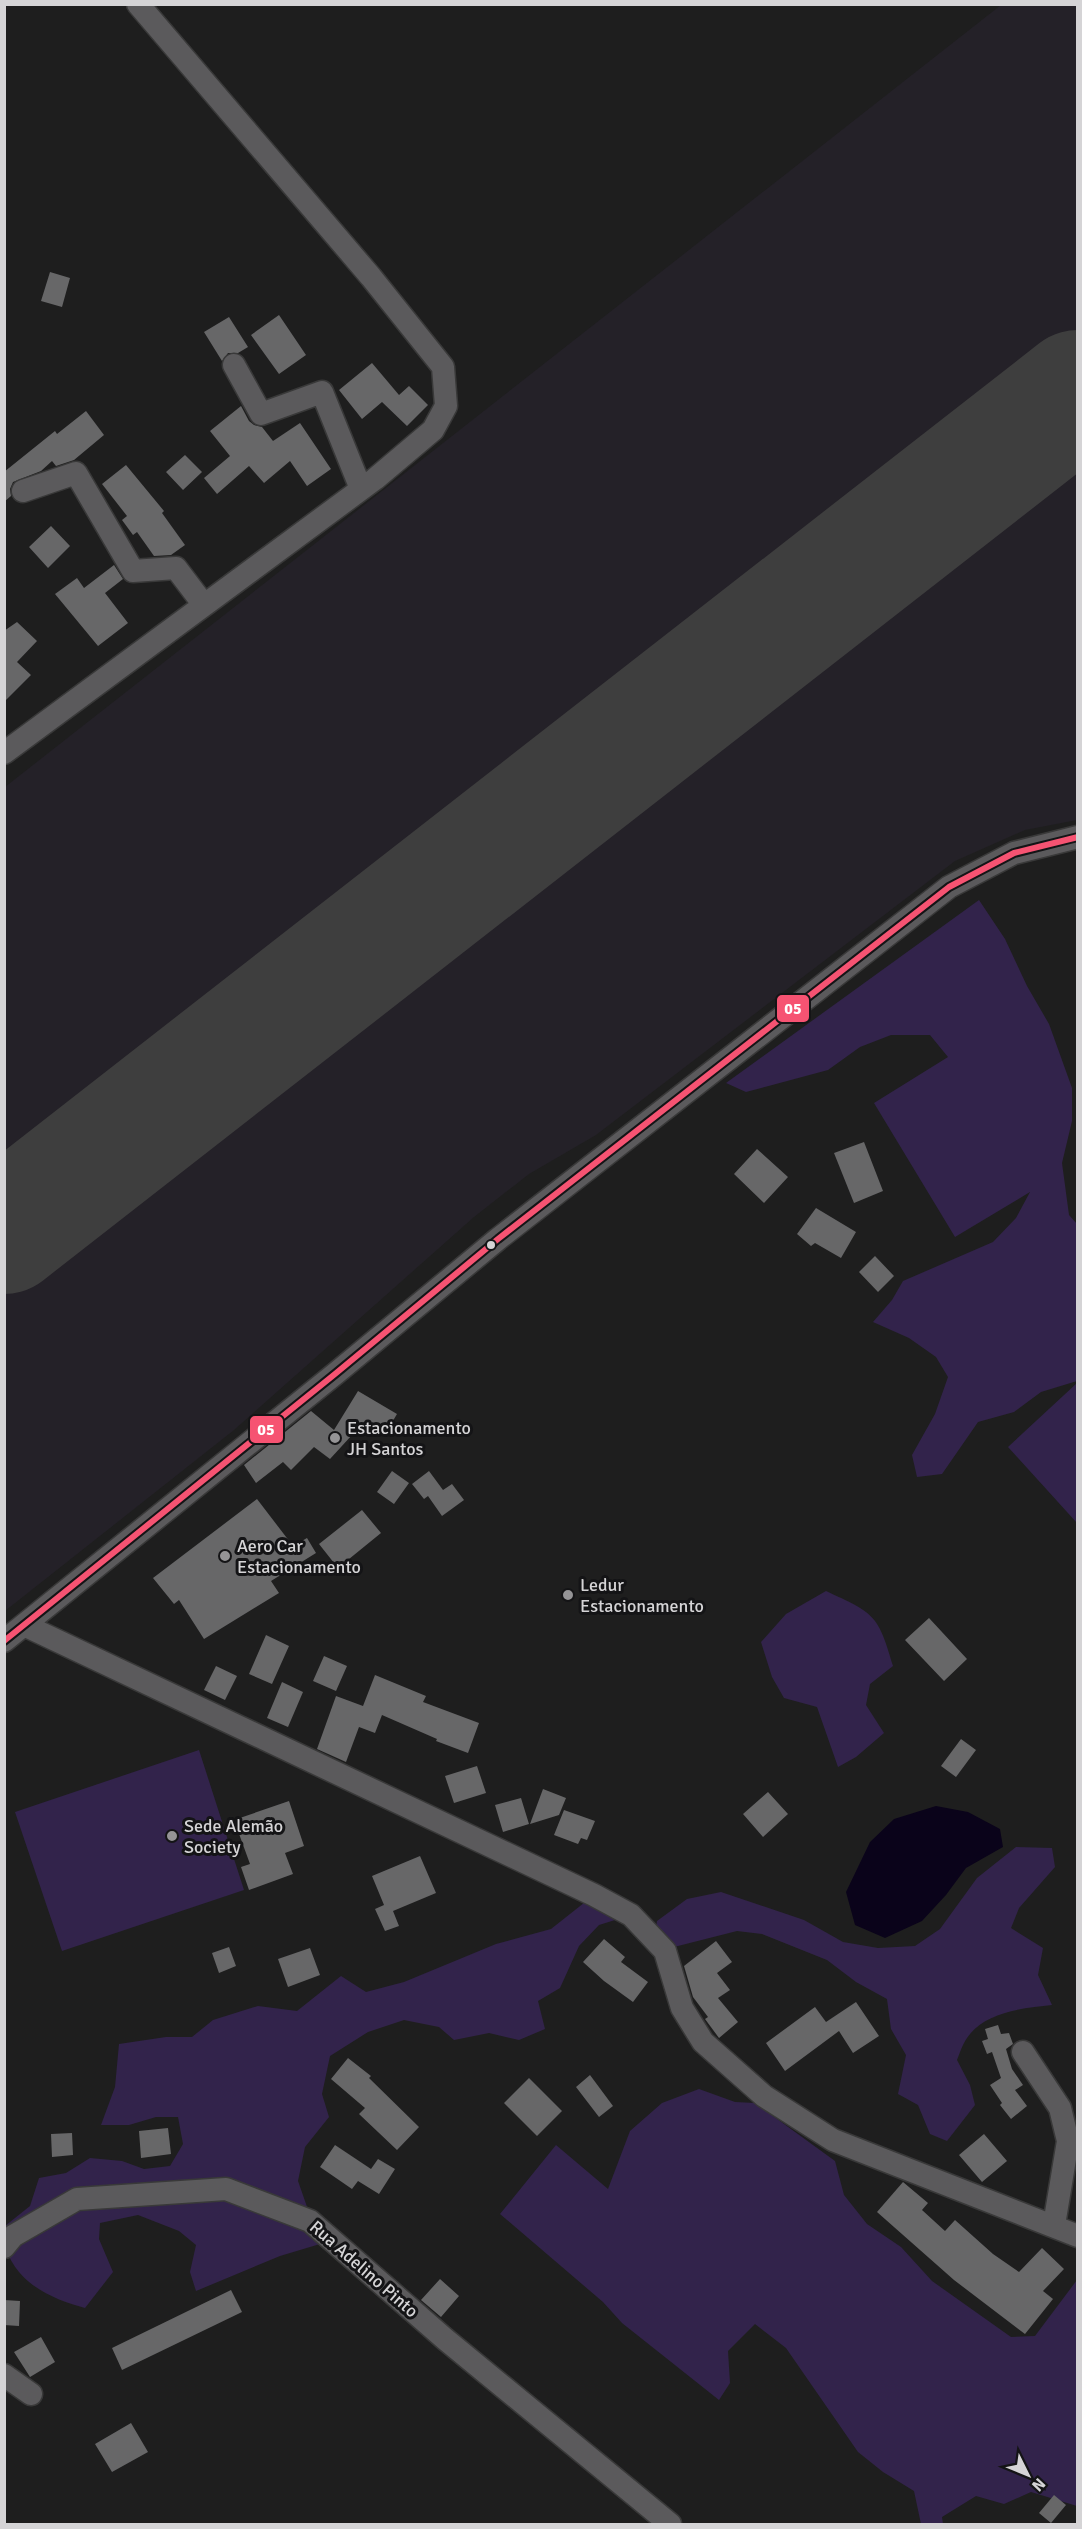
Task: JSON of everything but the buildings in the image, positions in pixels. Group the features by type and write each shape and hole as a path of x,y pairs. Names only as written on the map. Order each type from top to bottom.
{"street":[{"path":"4,753 361,489 433,430 446,406 443,367 371,277 138,4"},
{"path":"234,366 261,414 322,392 361,489"},
{"path":"23,491 76,473 133,571 176,568 204,605"},
{"path":"4,1641 335,1374 498,1239 950,887 1014,853 1077,837"},
{"path":"24,1625 594,1895 631,1915 665,1951 682,2008 703,2042 764,2096 833,2140 1054,2225 1077,2236"},
{"path":"1023,2052 1060,2108 1068,2141 1054,2225"},
{"name":"Rua Adelino Pinto","path":"4,2247 13,2236 77,2199 226,2189 310,2221 445,2339 670,2524"},
{"path":"4,2375 31,2394"}],"shaded area":[{"path":"1001,5 1077,5 1077,820 1025,830 955,861 596,1135 529,1174 474,1217 234,1430 5,1611 5,787"},
{"path":"979,900 1005,939 1027,986 1049,1024 1072,1088 1072,1121 1062,1163 1069,1215 1077,1224 1077,1381 1041,1392 1014,1412 978,1422 942,1474 917,1477 912,1455 935,1414 948,1377 936,1357 909,1338 873,1322 892,1300 903,1281 993,1242 1016,1218 1030,1192 955,1237 874,1103 948,1057 930,1035 891,1035 860,1047 828,1070 746,1092 726,1083"},
{"path":"1077,1383 1077,1523 1008,1447"},
{"path":"826,1591 864,1610 872,1617 883,1635 893,1666 870,1684 866,1705 884,1733 856,1757 838,1767 817,1707 784,1698 772,1677 761,1642 786,1614"},
{"path":"199,1750 244,1890 62,1951 15,1812"},
{"path":"936,1806 968,1812 1000,1829 1003,1847 966,1868 946,1895 922,1921 885,1938 855,1925 846,1892 870,1842 894,1819"},
{"path":"1016,1847 1052,1848 1055,1867 1019,1908 1011,1928 1043,1948 1038,1975 1052,2005 1017,2010 994,2017 974,2029 967,2038 957,2060 970,2085 975,2105 947,2141 930,2134 918,2105 898,2094 906,2055 891,2029 887,1999 856,1982 827,1960 762,1934 737,1931 674,1947 655,1936 657,1921 687,1899 721,1892 804,1920 843,1942 878,1948 915,1946 940,1929 977,1878"},
{"path":"594,1895 631,1915 599,1925 579,1946 560,1988 538,2001 545,2029 519,2040 489,2033 454,2040 439,2027 404,2020 368,2032 330,2056 322,2094 329,2117 305,2147 298,2181 320,2244 280,2256 196,2291 190,2272 196,2245 179,2231 138,2215 100,2223 99,2239 113,2272 85,2308 49,2295 28,2281 11,2261 5,2244 5,2226 30,2206 39,2178 66,2173 90,2158 122,2161 144,2169 170,2166 183,2144 178,2117 156,2117 129,2125 101,2125 115,2087 119,2044 166,2037 192,2037 213,2020 258,2006 297,2011 341,1976 366,1992 404,1982 496,1944 551,1929"},
{"path":"699,2089 735,2102 755,2103 835,2161 844,2195 867,2224 901,2247 932,2281 1011,2337 1035,2336 1077,2280 1077,2506 1031,2492 1004,2504 976,2496 942,2517 943,2524 921,2524 914,2491 883,2472 858,2452 786,2348 755,2324 728,2351 730,2383 719,2400 622,2323 603,2302 500,2214 556,2145 608,2189 630,2131 662,2103"}],"runway":[{"path":"4,1231 1078,393"}],"transit line":[{"name":"05","path":"4,1641 335,1374 498,1239 949,887 1014,853 1078,837"}],"place":[{"name":"Estacionamento JH Santos","path":"335,1438"},
{"name":"Aero Car Estacionamento","path":"225,1556"},
{"name":"Ledur Estacionamento","path":"568,1595"},
{"name":"Sede Alemão Society","path":"172,1836"}]}
